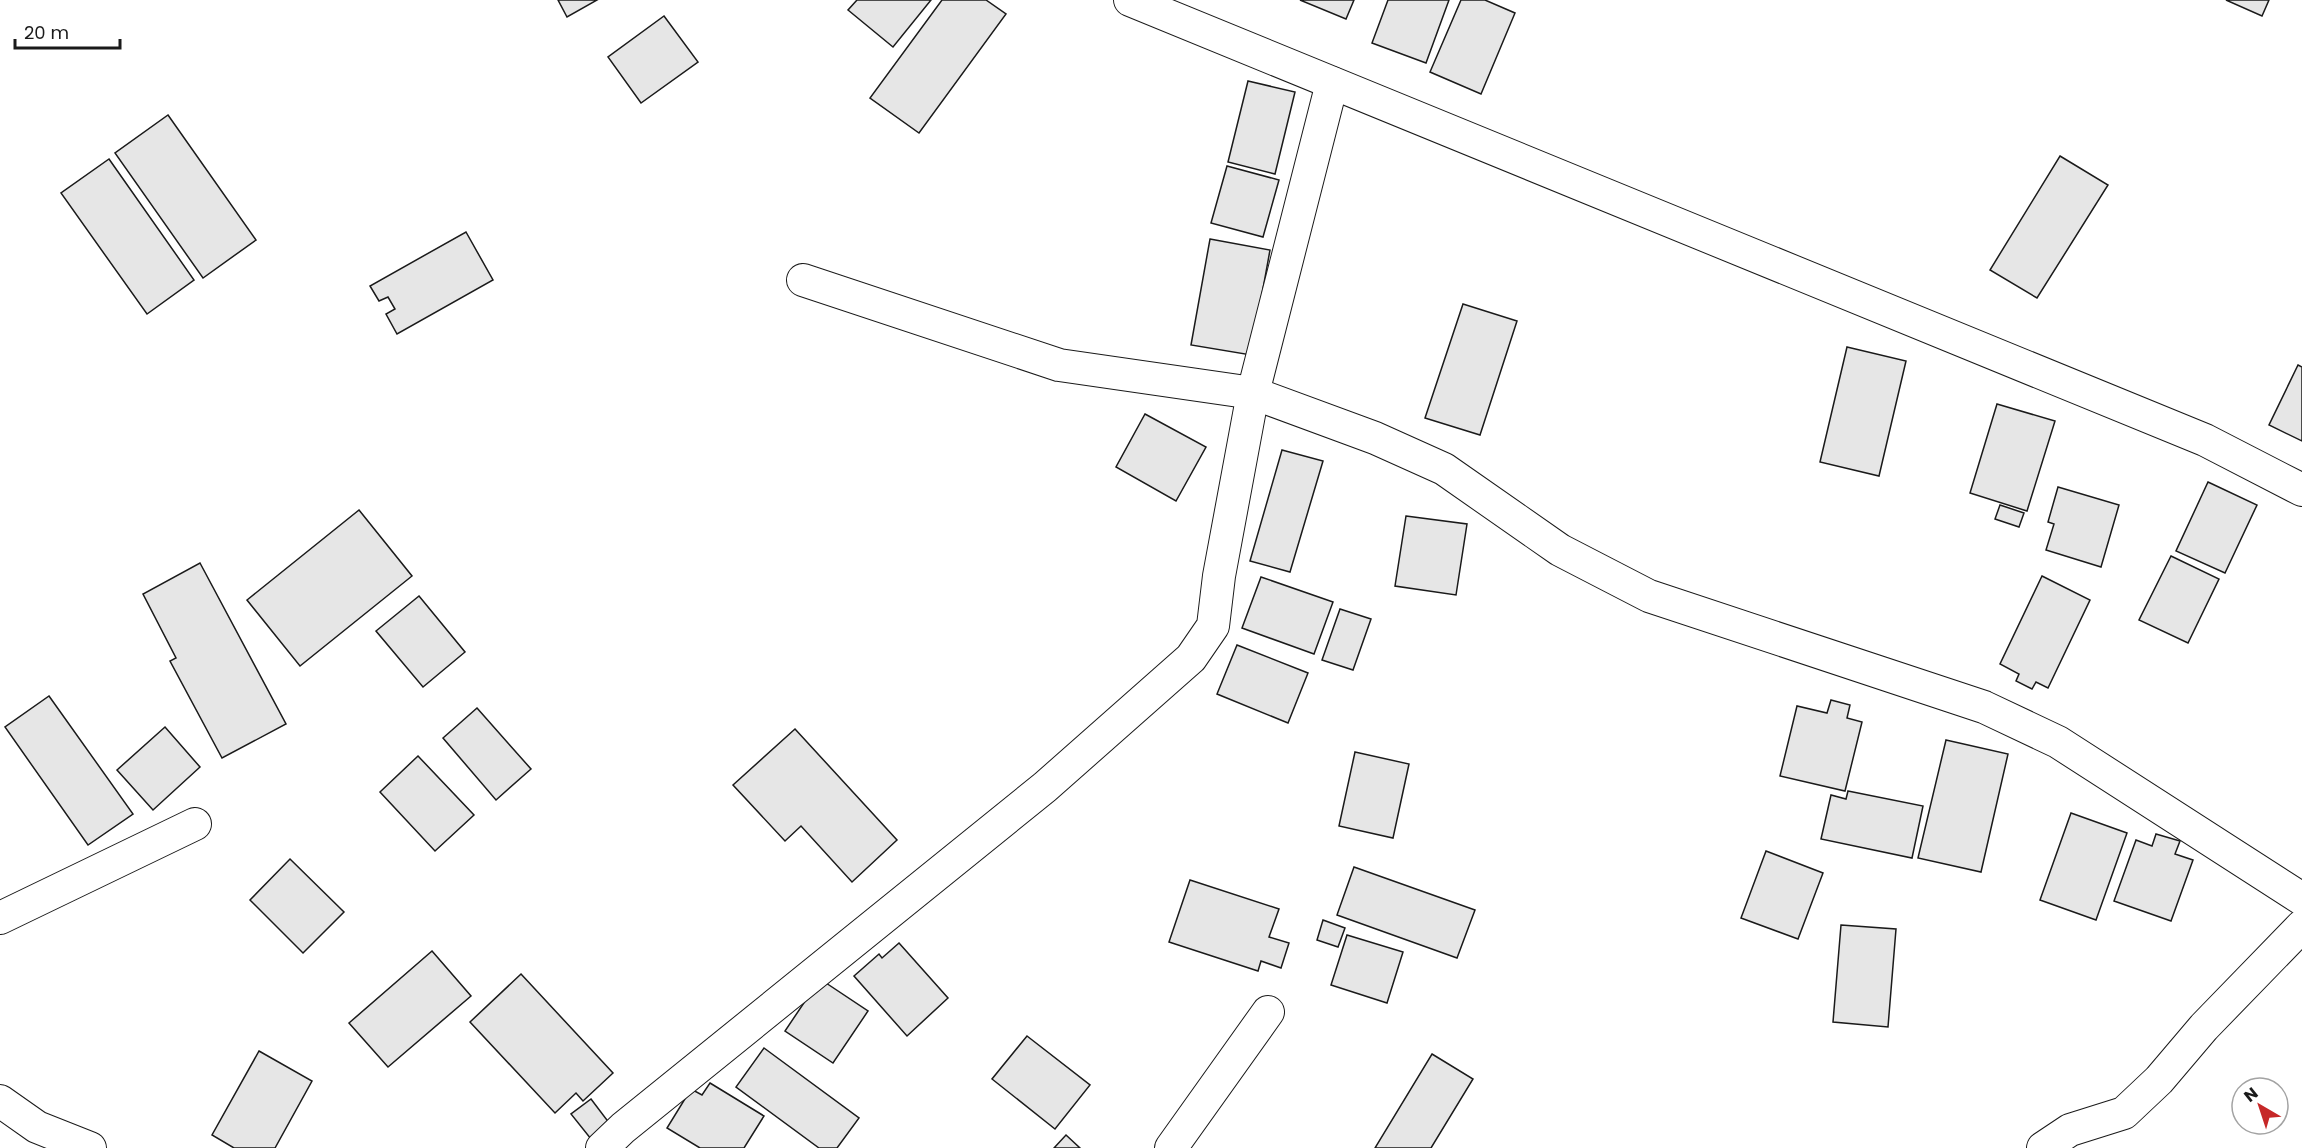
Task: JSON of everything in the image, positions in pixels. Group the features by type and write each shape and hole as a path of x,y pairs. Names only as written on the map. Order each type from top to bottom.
{"street":[{"path":"1130,0 2205,440 2302,490"},
{"path":"602,1148 623,1128 1044,787 1191,658 1213,626 1219,576 1253,393 1332,82"},
{"path":"803,280 1059,365 1253,393 1375,438 1444,469 1560,550 1649,596 1984,707 2048,737 2302,899"},
{"path":"0,918 195,824"},
{"path":"2043,1148 2070,1130 2124,1113 2160,1080 2204,1027 2302,926"},
{"path":"1172,1148 1268,1012"},
{"path":"0,1101 37,1126 90,1148"}],"building":[{"path":"558,0 597,0 567,17"},
{"path":"857,0 931,0 893,47 848,10"},
{"path":"942,0 986,0 1006,14 919,133 870,98"},
{"path":"1300,0 1354,0 1346,19"},
{"path":"1388,0 1449,0 1426,63 1372,43"},
{"path":"1461,0 1485,0 1515,13 1481,94 1430,72"},
{"path":"2226,0 2269,0 2262,16"},
{"path":"664,16 698,62 641,103 608,57"},
{"path":"1248,81 1295,92 1275,174 1228,162"},
{"path":"168,115 256,240 203,278 115,153"},
{"path":"2060,156 2108,185 2037,298 1990,270"},
{"path":"109,159 194,280 147,314 61,193"},
{"path":"1227,166 1279,180 1263,237 1211,223"},
{"path":"466,232 493,280 397,334 386,314 395,309 388,297 379,301 370,286"},
{"path":"1210,239 1270,250 1251,355 1191,345"},
{"path":"1463,304 1517,321 1480,435 1425,418"},
{"path":"1847,347 1906,361 1879,476 1820,462"},
{"path":"2298,365 2302,367 2302,441 2269,425"},
{"path":"1997,404 2055,421 2027,511 1970,493"},
{"path":"1145,414 1206,447 1176,501 1116,467"},
{"path":"1282,450 1323,461 1290,572 1250,561"},
{"path":"2208,482 2257,505 2225,573 2176,551"},
{"path":"2058,487 2119,505 2101,567 2046,550 2054,524 2048,522"},
{"path":"2000,505 2024,513 2019,527 1995,519"},
{"path":"359,510 412,576 300,666 247,600"},
{"path":"1406,516 1467,524 1456,595 1395,586"},
{"path":"2171,556 2219,579 2188,643 2139,620"},
{"path":"200,563 286,724 222,758 170,661 176,658 143,594"},
{"path":"2042,576 2090,600 2048,688 2036,682 2032,689 2016,681 2019,674 2000,664"},
{"path":"1261,577 1333,602 1314,654 1242,628"},
{"path":"419,596 465,652 423,687 376,631"},
{"path":"1340,609 1371,619 1353,670 1322,660"},
{"path":"1237,645 1308,673 1288,723 1217,694"},
{"path":"49,696 133,814 88,845 5,727"},
{"path":"1831,700 1850,705 1847,718 1862,722 1845,791 1780,776 1797,706 1827,713"},
{"path":"477,708 531,769 496,800 443,738"},
{"path":"165,727 200,767 153,810 117,770"},
{"path":"795,729 897,840 852,882 801,826 785,841 733,785"},
{"path":"1946,740 2008,754 1981,872 1918,858"},
{"path":"1355,752 1409,764 1393,838 1339,826"},
{"path":"418,756 474,815 435,851 380,792"},
{"path":"1848,791 1923,806 1912,858 1821,839 1831,795 1846,799"},
{"path":"2071,813 2127,833 2096,920 2040,900"},
{"path":"2156,834 2180,841 2175,854 2193,860 2171,921 2114,901 2136,840 2152,846"},
{"path":"1766,851 1823,873 1798,939 1741,918"},
{"path":"290,859 344,912 303,953 250,900"},
{"path":"1354,867 1475,910 1457,958 1337,915"},
{"path":"1190,880 1279,909 1269,937 1289,943 1281,968 1261,961 1258,971 1169,942"},
{"path":"1323,920 1345,928 1338,947 1317,940"},
{"path":"1841,925 1896,929 1888,1027 1833,1022"},
{"path":"1347,935 1403,952 1387,1003 1331,985"},
{"path":"899,943 948,998 907,1036 854,976 879,954 882,958"},
{"path":"432,951 471,996 388,1067 349,1023"},
{"path":"521,974 613,1073 583,1101 576,1093 555,1113 470,1022"},
{"path":"820,979 868,1011 833,1063 785,1031"},
{"path":"1027,1036 1090,1085 1055,1129 992,1079"},
{"path":"764,1048 859,1118 837,1148 819,1148 736,1087"},
{"path":"259,1051 312,1081 275,1148 234,1148 212,1135"},
{"path":"1432,1054 1473,1079 1431,1148 1375,1148"},
{"path":"710,1083 764,1116 744,1148 700,1148 667,1128 691,1089 702,1095"},
{"path":"591,1099 610,1124 591,1139 571,1114"},
{"path":"1066,1135 1080,1148 1054,1148"}]}
